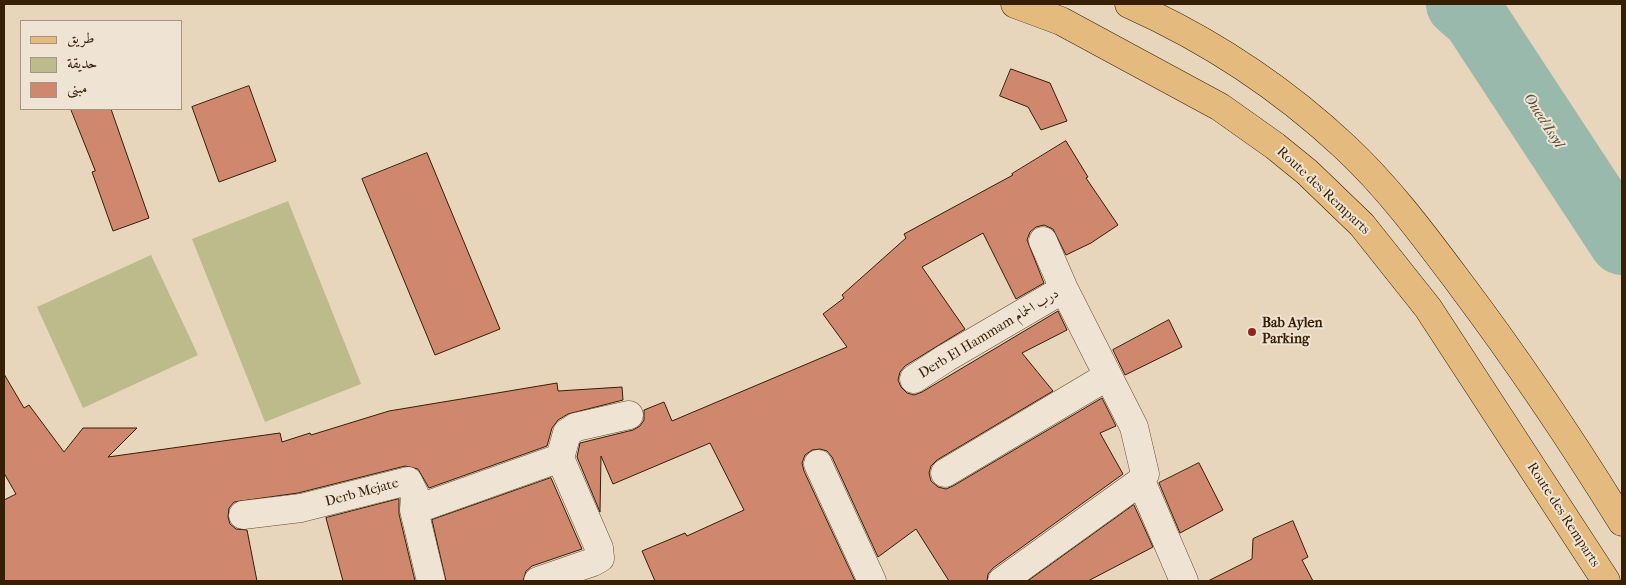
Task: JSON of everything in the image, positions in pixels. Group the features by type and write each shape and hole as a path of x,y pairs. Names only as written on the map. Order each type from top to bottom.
{"main road":[{"name":"Route des Remparts","path":"1015,4 1060,21 1220,107 1275,146 1307,172 1362,225 1428,308 1606,581"},
{"path":"1129,4 1197,39 1270,85 1345,147 1374,177 1426,238 1496,332 1622,522"}],"lane":[{"name":"Derb El Hammam درب الحمام","path":"1043,241 1064,288 1134,427 1144,474 1141,481 1184,581"},
{"name":"Derb El Hammam درب الحمام","path":"914,379 1064,288"},
{"path":"945,473 1108,376"},
{"path":"538,581 600,558 599,548 560,458 567,433 576,427 629,415"},
{"path":"414,510 560,458"},
{"path":"818,464 872,581"},
{"name":"Derb Mejate","path":"243,515 302,508 408,481 415,495 414,510 431,581"},
{"path":"1002,581 1141,481"}],"green space":[{"path":"288,201 361,384 265,422 192,239"},
{"path":"151,255 198,355 83,408 37,307"}],"building":[{"path":"1011,69 1050,83 1067,121 1041,130 1028,107 1000,96"},
{"path":"249,86 276,161 219,182 192,107"},
{"path":"71,110 111,110 149,218 113,231 92,172 95,171"},
{"path":"1066,141 1088,177 1086,178 1118,225 1091,243 1066,255 1053,229 1044,225 1036,227 1030,232 1027,240 1044,283 1016,299 983,233 922,267 965,329 905,366 900,372 898,380 901,387 907,393 914,395 922,392 1058,311 1067,330 1022,353 1053,391 937,460 931,466 929,473 931,481 938,487 946,489 953,486 1102,398 1116,426 1100,433 1123,474 993,568 988,574 987,581 949,581 916,529 878,557 832,457 827,451 820,449 812,450 805,455 802,463 804,471 855,581 655,581 642,551 685,533 687,536 744,510 710,443 613,484 601,456 600,512 577,457 580,443 633,430 640,426 644,420 644,410 664,402 672,421 847,347 823,314 844,298 842,295 906,238 904,234 1013,175"},
{"path":"427,153 500,329 435,355 362,179"},
{"path":"1169,320 1182,347 1125,375 1113,350"},
{"path":"4,374 24,408 29,405 64,452 83,428 137,428 108,457 280,433 282,442 389,411 557,383 558,391 622,387 623,400 568,414 558,420 552,428 547,446 429,488 418,469 405,466 298,493 234,502 229,508 228,517 230,524 236,529 247,530 257,581 4,581 4,500 16,494 4,473"},
{"path":"1199,463 1223,510 1180,533 1159,483"},
{"path":"551,478 582,549 532,566 526,571 523,581 446,581 432,520"},
{"path":"399,499 399,514 415,581 343,581 326,518"},
{"path":"1134,505 1153,547 1088,581 1028,581"},
{"path":"1293,521 1308,557 1302,560 1313,581 1208,581 1252,559 1253,539"}],"waterway":[{"name":"Oued Issyl","path":"1459,4 1475,18 1622,242"}],"place":[{"name":"Bab Aylen Parking","path":"1252,332"}]}
